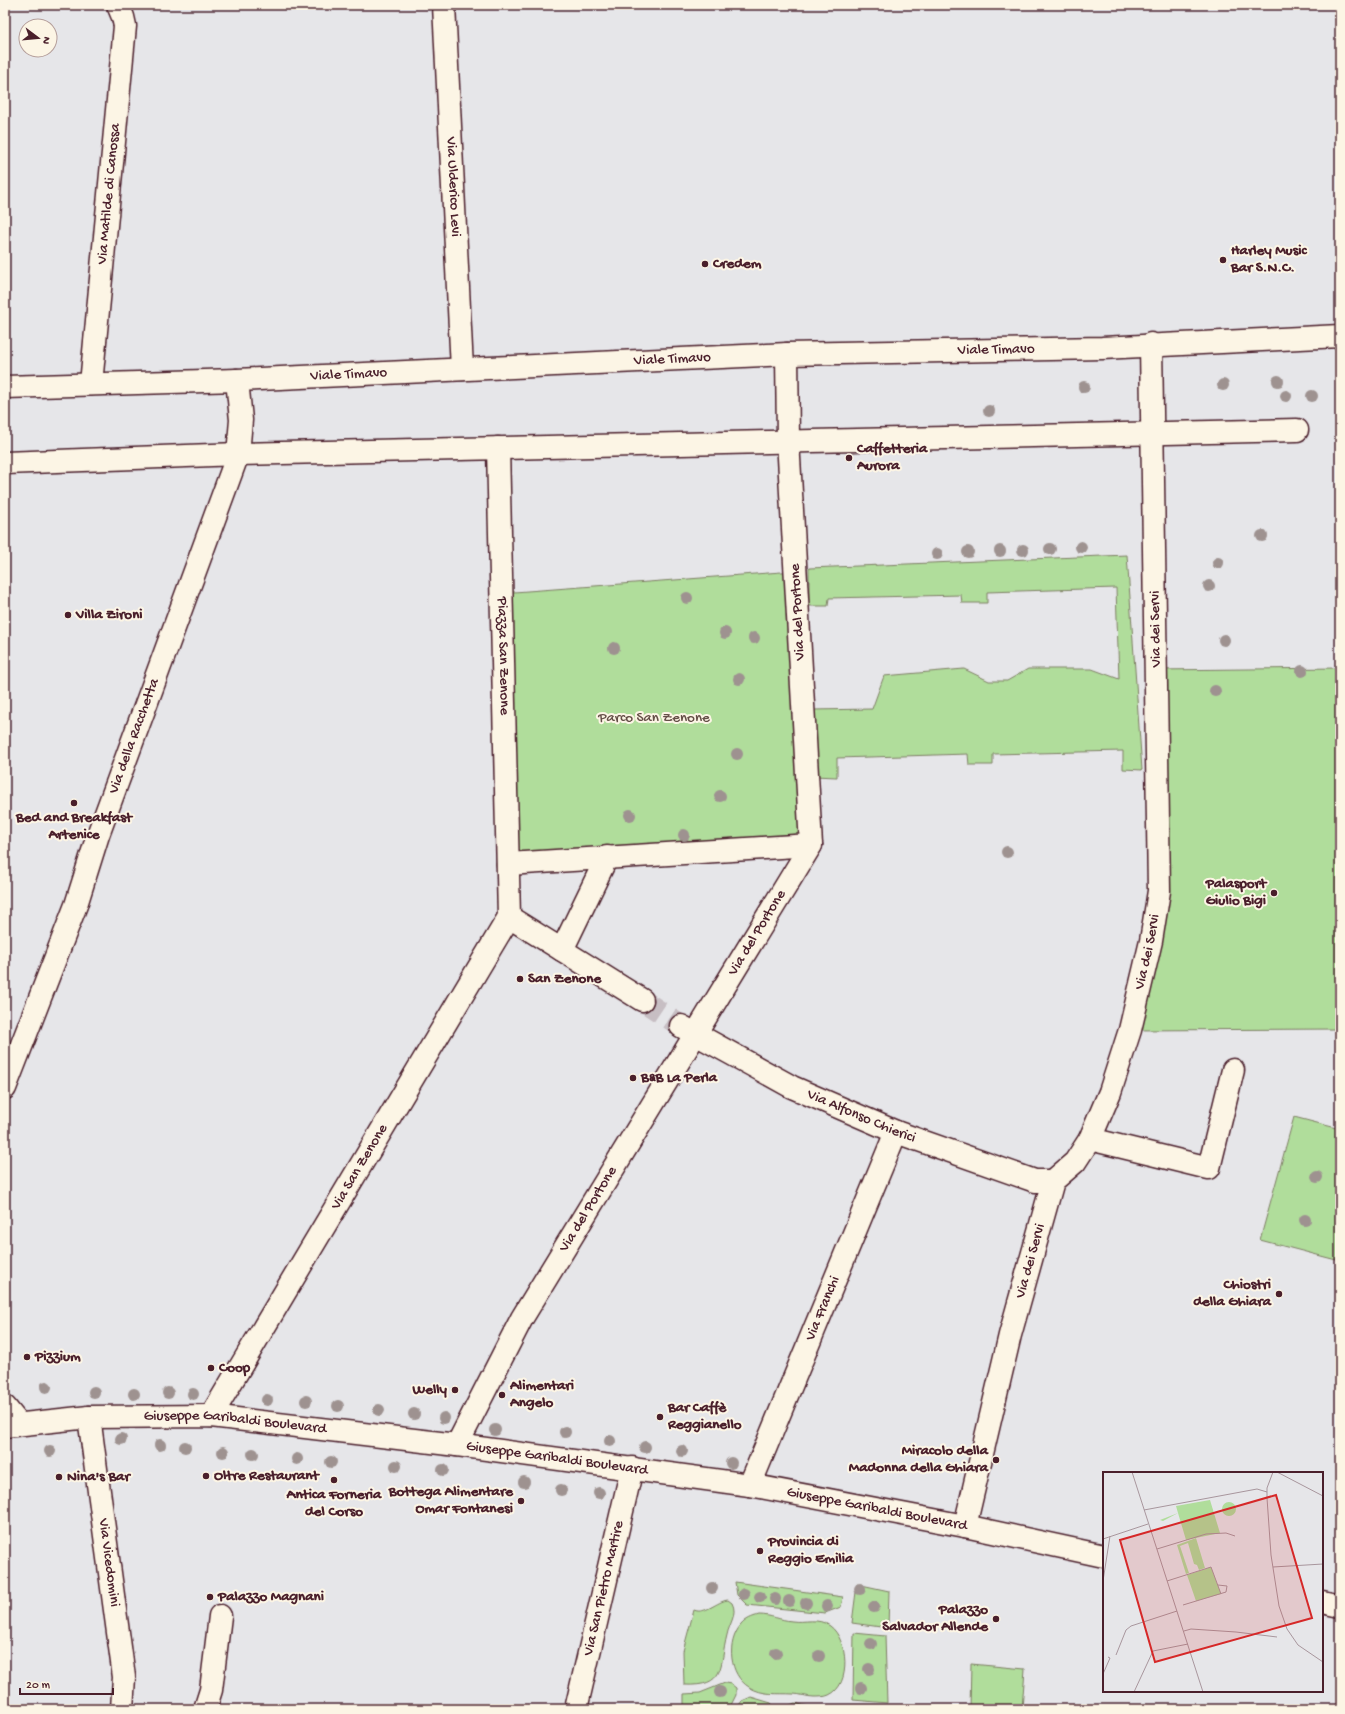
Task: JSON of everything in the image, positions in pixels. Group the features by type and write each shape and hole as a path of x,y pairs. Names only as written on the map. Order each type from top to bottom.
{"street":[{"name":"Via Matilde di Canossa","path":"91,384 125,26 124,16 118,5"},
{"name":"Via Ulderico Levi","path":"444,5 462,369"},
{"name":"Viale Timavo","path":"5,387 237,380 787,354 1102,348 1151,344 1340,336"},
{"name":"Via dei Servi","path":"965,1526 1010,1335 1053,1181 1075,1162 1090,1139 1110,1092 1130,1030 1151,941 1159,891 1151,344"},
{"name":"Via del Portone","path":"457,1445 522,1318 688,1030 811,845 788,440 787,354"},
{"name":"Via della Racchetta","path":"5,1088 76,905 98,835 238,454 241,420 237,380"},
{"path":"5,463 238,454 788,440 1297,430"},
{"name":"Piazza San Zenone","path":"498,448 509,917"},
{"path":"508,864 811,845"},
{"path":"562,950 608,857"},
{"path":"509,917 642,1000"},
{"name":"Via San Zenone","path":"211,1416 509,917"},
{"name":"Via Alfonso Chierici","path":"688,1030 792,1087 896,1132 1035,1181 1053,1181"},
{"path":"1090,1139 1209,1168 1234,1070"},
{"name":"Via Franchi","path":"750,1484 896,1132"},
{"name":"Giuseppe Garibaldi Boulevard","path":"9,1419 211,1416 457,1445 750,1484 965,1526 1103,1556"},
{"name":"Via Vicedomini","path":"88,1417 124,1677 122,1709"},
{"name":"Via San Pietro Martire","path":"576,1709 632,1468"},
{"path":"1323,1602 1340,1606"},
{"path":"205,1709 211,1690 220,1616"}],"green space":[{"path":"1127,555 1142,770 1123,769 1123,751 993,754 993,765 969,765 968,754 837,758 837,777 813,776 812,710 872,709 884,676 964,669 989,681 1007,681 1028,669 1092,669 1119,679 1116,588 987,592 987,603 962,603 961,595 829,598 828,606 809,606 809,568"},
{"name":"Parco San Zenone","path":"795,571 811,845 508,864 501,593"},
{"path":"1340,668 1340,1029 1130,1030 1151,941 1157,670"},
{"path":"1294,1117 1340,1129 1340,1261 1260,1240"},
{"path":"735,1582 843,1597 841,1607 825,1613 747,1605 737,1595"},
{"path":"857,1584 889,1591 888,1628 852,1623"},
{"path":"728,1600 734,1607 734,1615 728,1631 719,1672 708,1682 698,1685 684,1685 683,1651 694,1610 702,1611"},
{"path":"759,1615 792,1621 816,1621 830,1626 836,1632 844,1651 844,1672 841,1682 836,1690 829,1695 820,1697 796,1694 771,1694 754,1690 742,1682 737,1675 732,1658 733,1640 736,1632 743,1623 749,1618"},
{"path":"854,1633 885,1636 887,1703 853,1700"},
{"path":"971,1664 1025,1669 1022,1709 970,1709"},
{"path":"725,1683 731,1684 736,1688 736,1695 729,1709 684,1709 684,1694 700,1693"},
{"path":"751,1697 771,1703 777,1709 736,1709 742,1701"},
{"path":"795,1703 813,1708 835,1706 842,1709 788,1709 790,1705"}],"tunnel":[{"path":"642,1000 681,1026"}],"place":[{"name":"Harley Music Bar S.N.C.","path":"1223,260"},
{"name":"Credem","path":"705,264"},
{"name":"Caffetteria Aurora","path":"849,458"},
{"name":"Villa Zironi","path":"68,615"},
{"name":"Bed and Breakfast Artenice","path":"74,803"},
{"name":"Palasport Giulio Bigi","path":"1274,893"},
{"name":"San Zenone","path":"520,979"},
{"name":"B&B La Perla","path":"633,1078"},
{"name":"Chiostri della Ghiara","path":"1279,1294"},
{"name":"Pizzium","path":"27,1357"},
{"name":"Coop","path":"211,1368"},
{"name":"Welly","path":"455,1390"},
{"name":"Alimentari Angelo","path":"502,1395"},
{"name":"Bar Caffè Reggianello","path":"660,1417"},
{"name":"Miracolo della Madonna della Ghiara","path":"996,1460"},
{"name":"Oltre Restaurant","path":"206,1476"},
{"name":"Nina's Bar","path":"59,1477"},
{"name":"Antica Forneria del Corso","path":"334,1480"},
{"name":"Bottega Alimentare Omar Fontanesi","path":"521,1501"},
{"name":"Provincia di Reggio Emilia","path":"760,1551"},
{"name":"Palazzo Magnani","path":"210,1597"},
{"name":"Palazzo Salvador Allende","path":"996,1619"}]}
